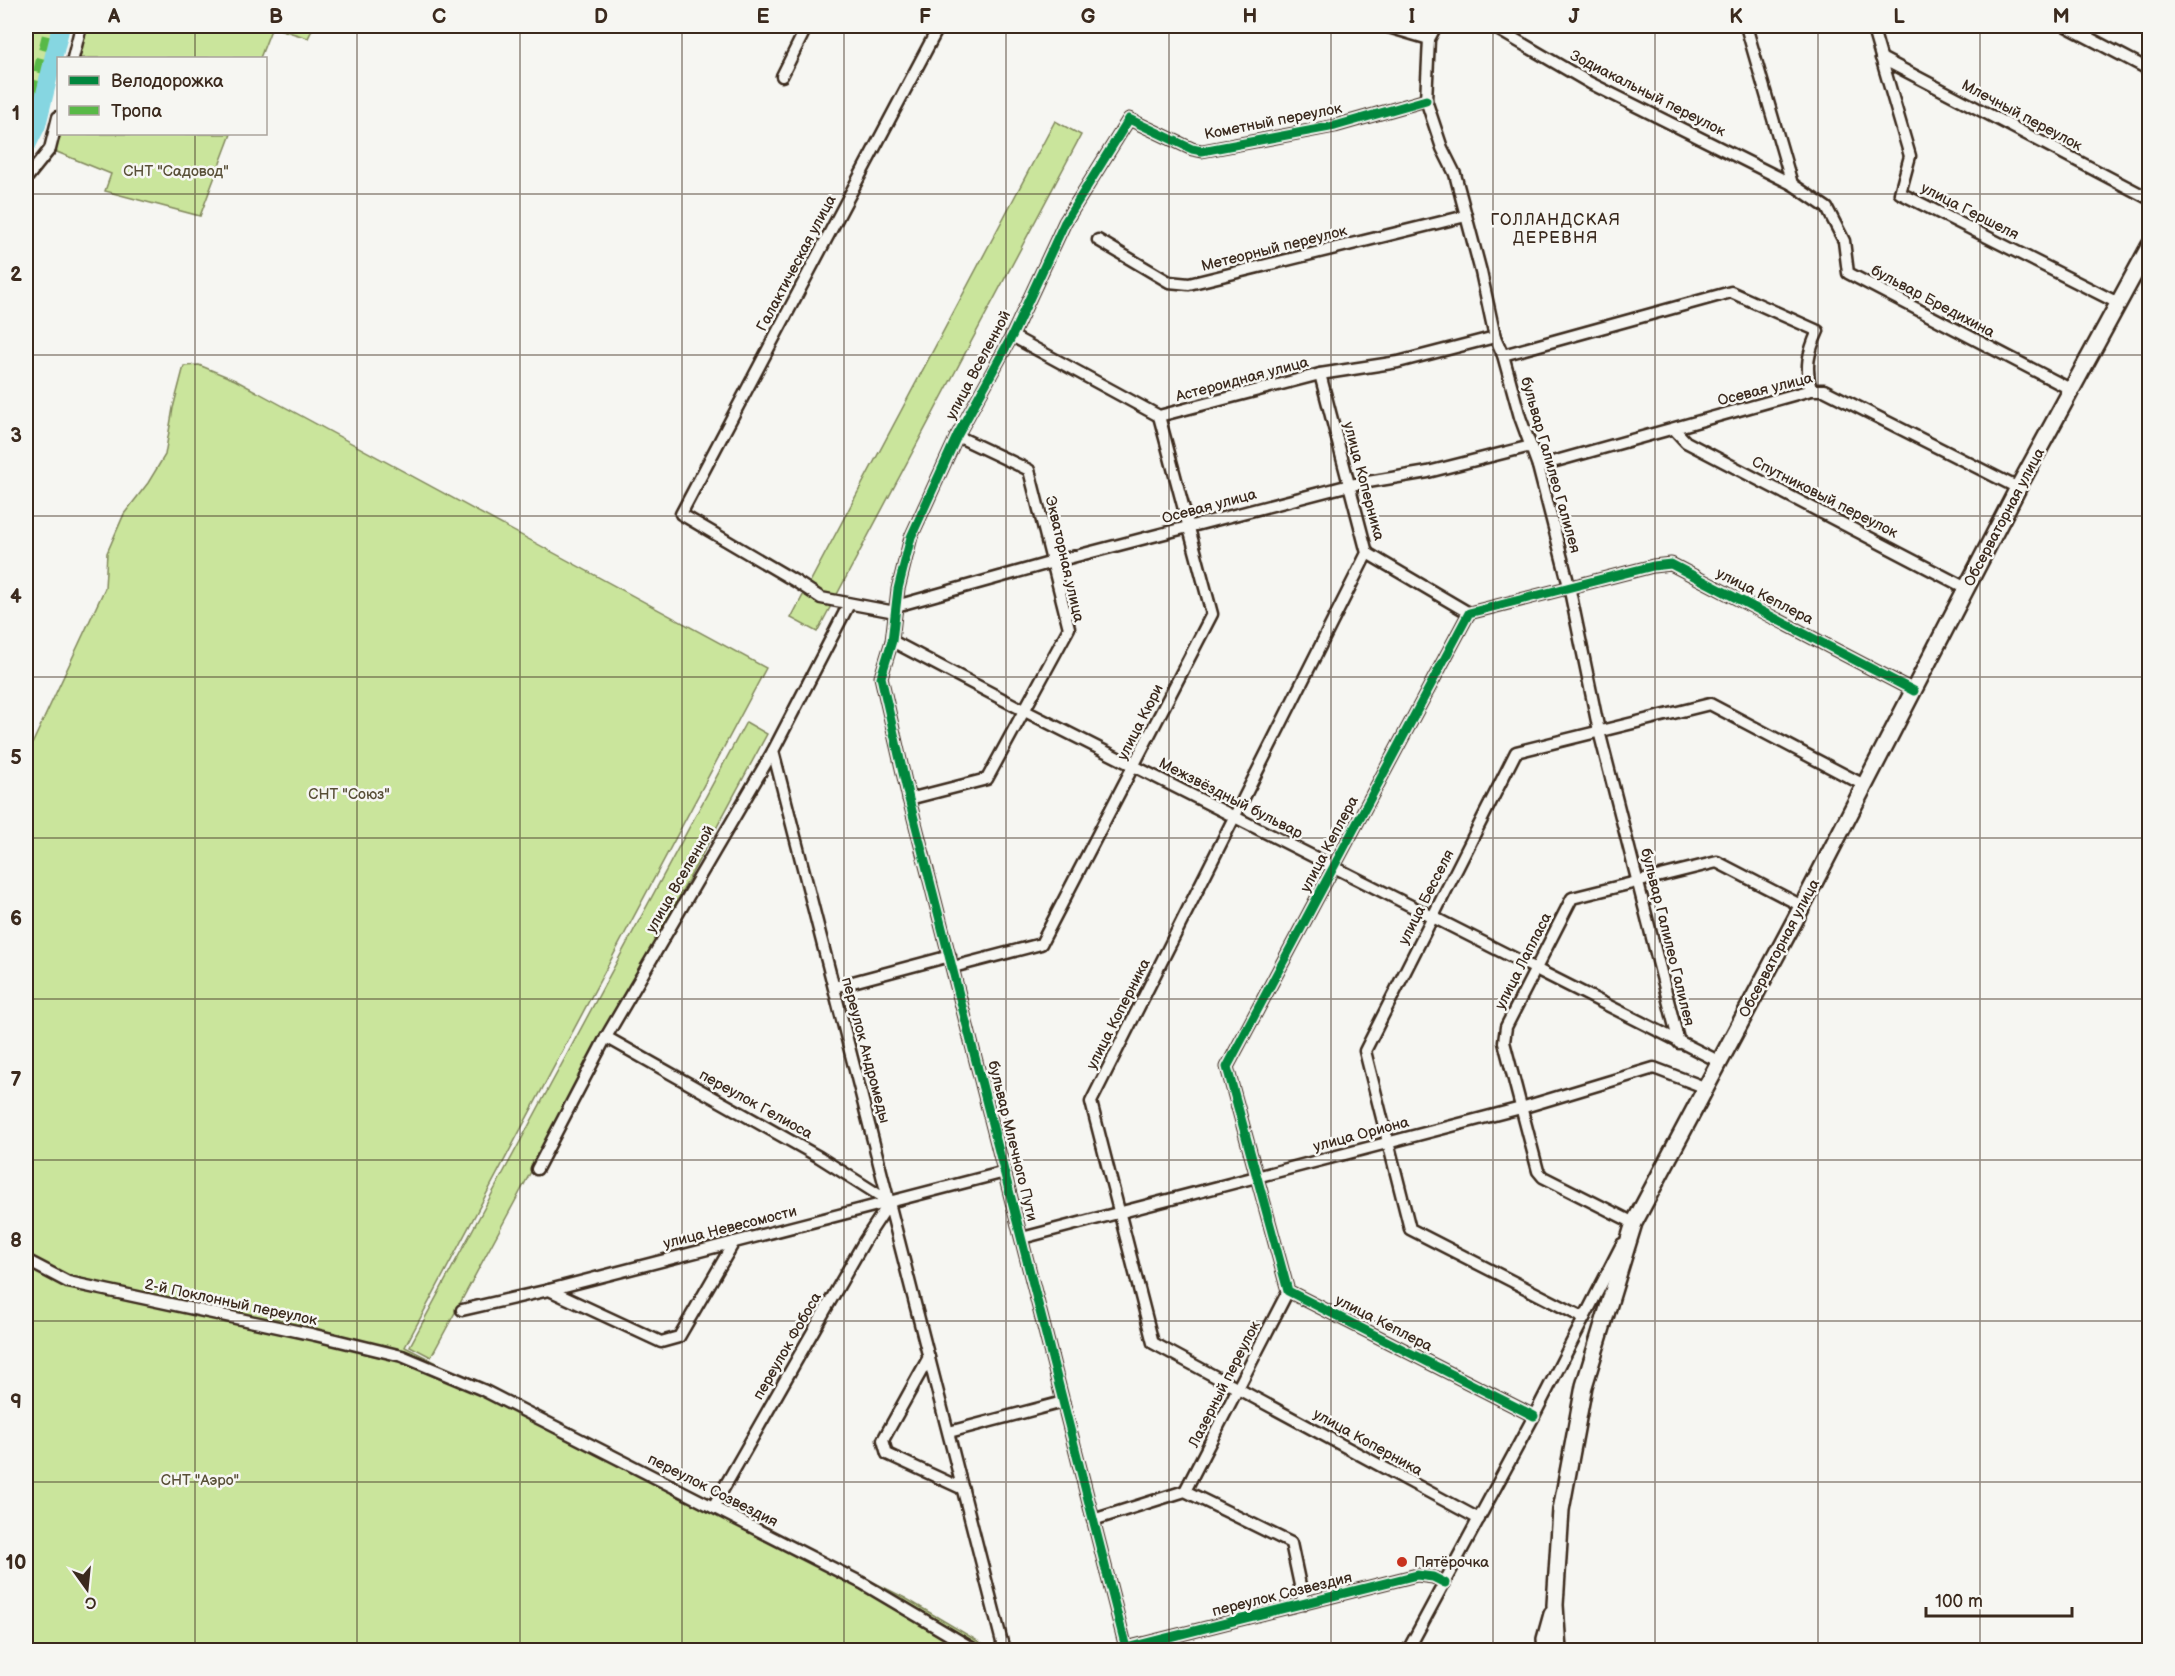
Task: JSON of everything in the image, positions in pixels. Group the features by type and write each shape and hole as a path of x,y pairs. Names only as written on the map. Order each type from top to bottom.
{"main road":[{"name":"Обсерваторная улица","path":"1634,1223 1704,1087 1802,906 2018,488 2150,245"},
{"path":"1558,1650 1555,1605 1561,1510 1584,1386 1634,1223"},
{"path":"1545,1650 1545,1639 1555,1605"}],"street":[{"path":"73,57 81,26"},
{"path":"782,76 807,26"},
{"name":"Галактическая улица","path":"849,604 821,598 681,514 939,26"},
{"path":"1385,26 1429,39 1436,26"},
{"name":"Зодиакальный переулок","path":"1492,26 1590,83 1792,184"},
{"path":"1746,26 1792,184"},
{"name":"улица Гершеля","path":"1872,26 1910,156 1900,193 2118,303"},
{"path":"2066,26 2150,70"},
{"name":"бульвар Галилео Галилея","path":"1429,39 1426,100 1442,148 1455,174 1496,337 1520,417 1538,466 1569,586 1599,731 1679,1043"},
{"name":"Млечный переулок","path":"1881,58 2150,199"},
{"name":"Кометный переулок","path":"1129,119 1192,149 1202,151 1335,126 1426,100"},
{"name":"улица Вселенной","path":"892,640 911,537 957,436 1012,336 1065,222 1129,119"},
{"path":"26,179 50,149 57,121"},
{"name":"бульвар Бредихина","path":"1792,184 1827,208 1844,241 1848,273 2072,390"},
{"name":"Метеорный переулок","path":"1098,240 1169,282 1189,284 1466,216"},
{"path":"1503,355 1731,292 1818,331 1810,348 1807,372 1811,390"},
{"name":"Астероидная улица","path":"1012,336 1159,416 1320,374 1398,362 1496,337"},
{"name":"улица Коперника","path":"1320,374 1367,553 1091,1102 1153,1343 1479,1519"},
{"name":"Осевая улица","path":"1538,466 1811,390 1824,390 2018,488"},
{"name":"улица Кюри","path":"952,967 1041,944 1212,614 1159,416"},
{"name":"Спутниковый переулок","path":"1674,429 1686,442 1966,588"},
{"name":"Экваторная улица","path":"909,798 987,779 1069,628 1029,470 957,436"},
{"name":"Осевая улица","path":"896,609 1053,562 1350,485 1428,472 1532,446"},
{"path":"1367,553 1469,613"},
{"name":"улица Кеплера","path":"1534,1416 1288,1291 1227,1067 1469,613 1569,586 1653,566 1671,564 1914,691"},
{"path":"849,604 896,609"},
{"name":"улица Вселенной","path":"537,1169 606,1037 773,751 849,604"},
{"name":"Межзвёздный бульвар","path":"892,640 1025,711 1718,1061"},
{"name":"бульвар Млечного Пути","path":"892,640 881,677 909,798 1126,1648"},
{"name":"улица Бесселя","path":"1584,1318 1410,1229 1365,1051 1516,752 1710,704 1864,785"},
{"name":"переулок Андромеды","path":"773,751 1004,1650"},
{"name":"улица Лапласа","path":"1634,1223 1543,1177 1534,1164 1504,1042 1506,1027 1572,898 1717,862 1802,906"},
{"path":"834,987 950,956"},
{"name":"переулок Гелиоса","path":"606,1037 819,1157 890,1202"},
{"name":"улица Ориона","path":"1022,1238 1521,1108 1654,1068 1704,1087"},
{"name":"улица Невесомости","path":"462,1310 549,1290 1005,1172"},
{"name":"переулок Фобоса","path":"713,1507 865,1240 890,1202"},
{"name":"Обсерваторная улица","path":"1408,1650 1534,1416 1634,1223"},
{"path":"549,1290 661,1341 679,1337 734,1242"},
{"name":"2-й Поклонный переулок","path":"26,1260 68,1282 315,1335 402,1356 432,1367"},
{"name":"Лазерный переулок","path":"1185,1491 1288,1291"},
{"path":"929,1357 883,1440 886,1454 963,1489"},
{"name":"переулок Созвездия","path":"432,1367 493,1395 862,1583 975,1650"},
{"path":"949,1432 1062,1402"},
{"path":"1093,1520 1185,1491 1291,1543 1304,1604"},
{"name":"переулок Созвездия","path":"1126,1648 1417,1575 1433,1577 1445,1583"}],"green space":[{"path":"26,26 58,26 26,135"},
{"path":"86,26 314,26 308,38 272,27 260,57 78,57"},
{"path":"1055,121 1081,135 817,632 791,618"},
{"name":"СНТ \"Садовод\"","path":"59,135 231,135 200,216 105,191 111,174 52,150"},
{"name":"СНТ \"Союз\"","path":"199,365 235,380 766,668 405,1347 905,1598 993,1650 26,1650 26,757 105,588 107,553 124,514 148,483 165,455 173,408 184,366"},
{"path":"746,722 767,734 431,1357 410,1346"}],"waterway":[{"path":"26,147 37,125 61,26"}],"marked path":[{"path":"26,117 48,26"}],"cycle path":[{"path":"1426,100 1335,126 1202,151 1192,149 1129,119 1065,222 1012,336 957,436 911,537 898,589 892,641 881,677 909,799 1126,1648 1417,1575 1433,1577 1445,1583"},
{"path":"1534,1416 1288,1291 1227,1067 1469,613 1653,566 1671,564 1914,691"}],"place":[{"name":"Пятёрочка","path":"1402,1562"}],"district":[{"name":"ГОЛЛАНДСКАЯ ДЕРЕВНЯ","path":"1556,228"}],"park label":[{"name":"СНТ \"Аэро\"","path":"200,1480"}]}
